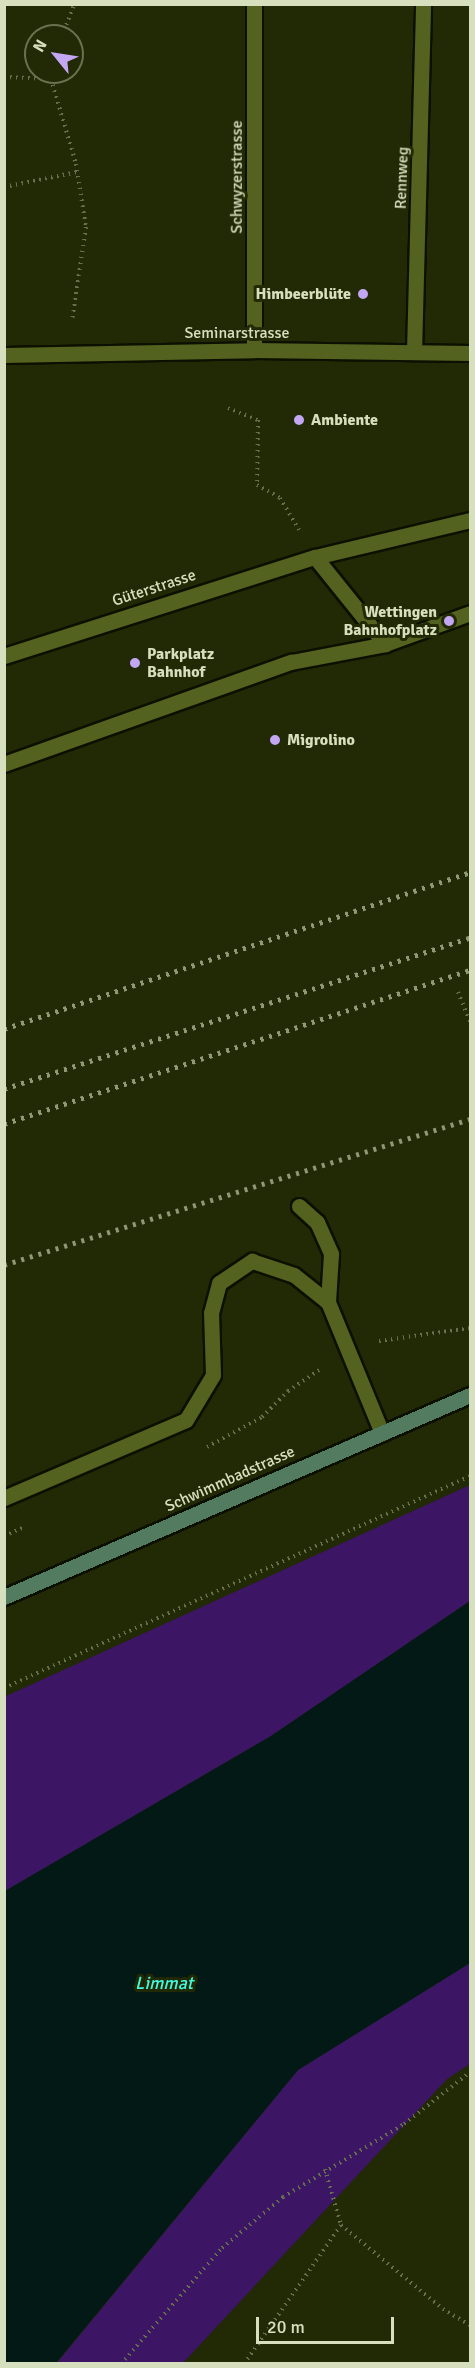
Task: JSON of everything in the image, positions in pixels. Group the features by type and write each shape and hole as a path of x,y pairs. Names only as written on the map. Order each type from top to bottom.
{"main road":[{"name":"Schwimmbadstrasse","path":"4,1598 471,1395"}],"street":[{"name":"Schwyzerstrasse","path":"254,4 254,350"},
{"name":"Rennweg","path":"414,352 423,4"},
{"name":"Seminarstrasse","path":"4,355 254,350 471,353"},
{"name":"Güterstrasse","path":"4,656 315,557 471,520"},
{"path":"315,557 385,644"},
{"path":"4,764 291,662 385,644 471,613"},
{"path":"299,1206 317,1222 331,1254 328,1302 382,1432"},
{"path":"4,1498 186,1420 213,1375 211,1314 219,1283 252,1261 294,1275 328,1302"}],"path":[{"path":"66,24 74,4"},
{"path":"4,77 24,78"},
{"path":"52,84 78,172 86,227 72,321"},
{"path":"4,186 78,172"},
{"path":"228,408 258,420 256,485 280,498"},
{"path":"458,992 469,1010 470,1022"},
{"path":"201,1449 262,1417 315,1372 383,1339 471,1328"},
{"path":"4,1688 471,1476"},
{"path":"4,1536 26,1526"},
{"path":"121,2364 222,2248 283,2197 325,2169 405,2124 471,2072"},
{"path":"325,2169 341,2225 443,2309 471,2325"},
{"path":"244,2364 341,2225"}],"shaded area":[{"path":"470,1485 470,1601 271,1736 5,1891 4,1697"},
{"path":"470,1963 470,2064 447,2079 183,2363 56,2364 298,2070"}],"water":[{"name":"Limmat","path":"470,1601 470,1963 298,2070 56,2363 5,2363 5,1891 271,1736"}],"railway":[{"path":"4,1029 470,872"},
{"path":"4,1089 470,938"},
{"path":"4,1124 470,970"},
{"path":"4,1265 470,1119"}],"place":[{"name":"Himbeerblüte","path":"363,294"},
{"name":"Ambiente","path":"299,420"},
{"name":"Wettingen Bahnhofplatz","path":"449,621"},
{"name":"Parkplatz Bahnhof","path":"135,663"},
{"name":"Migrolino","path":"275,740"}]}
